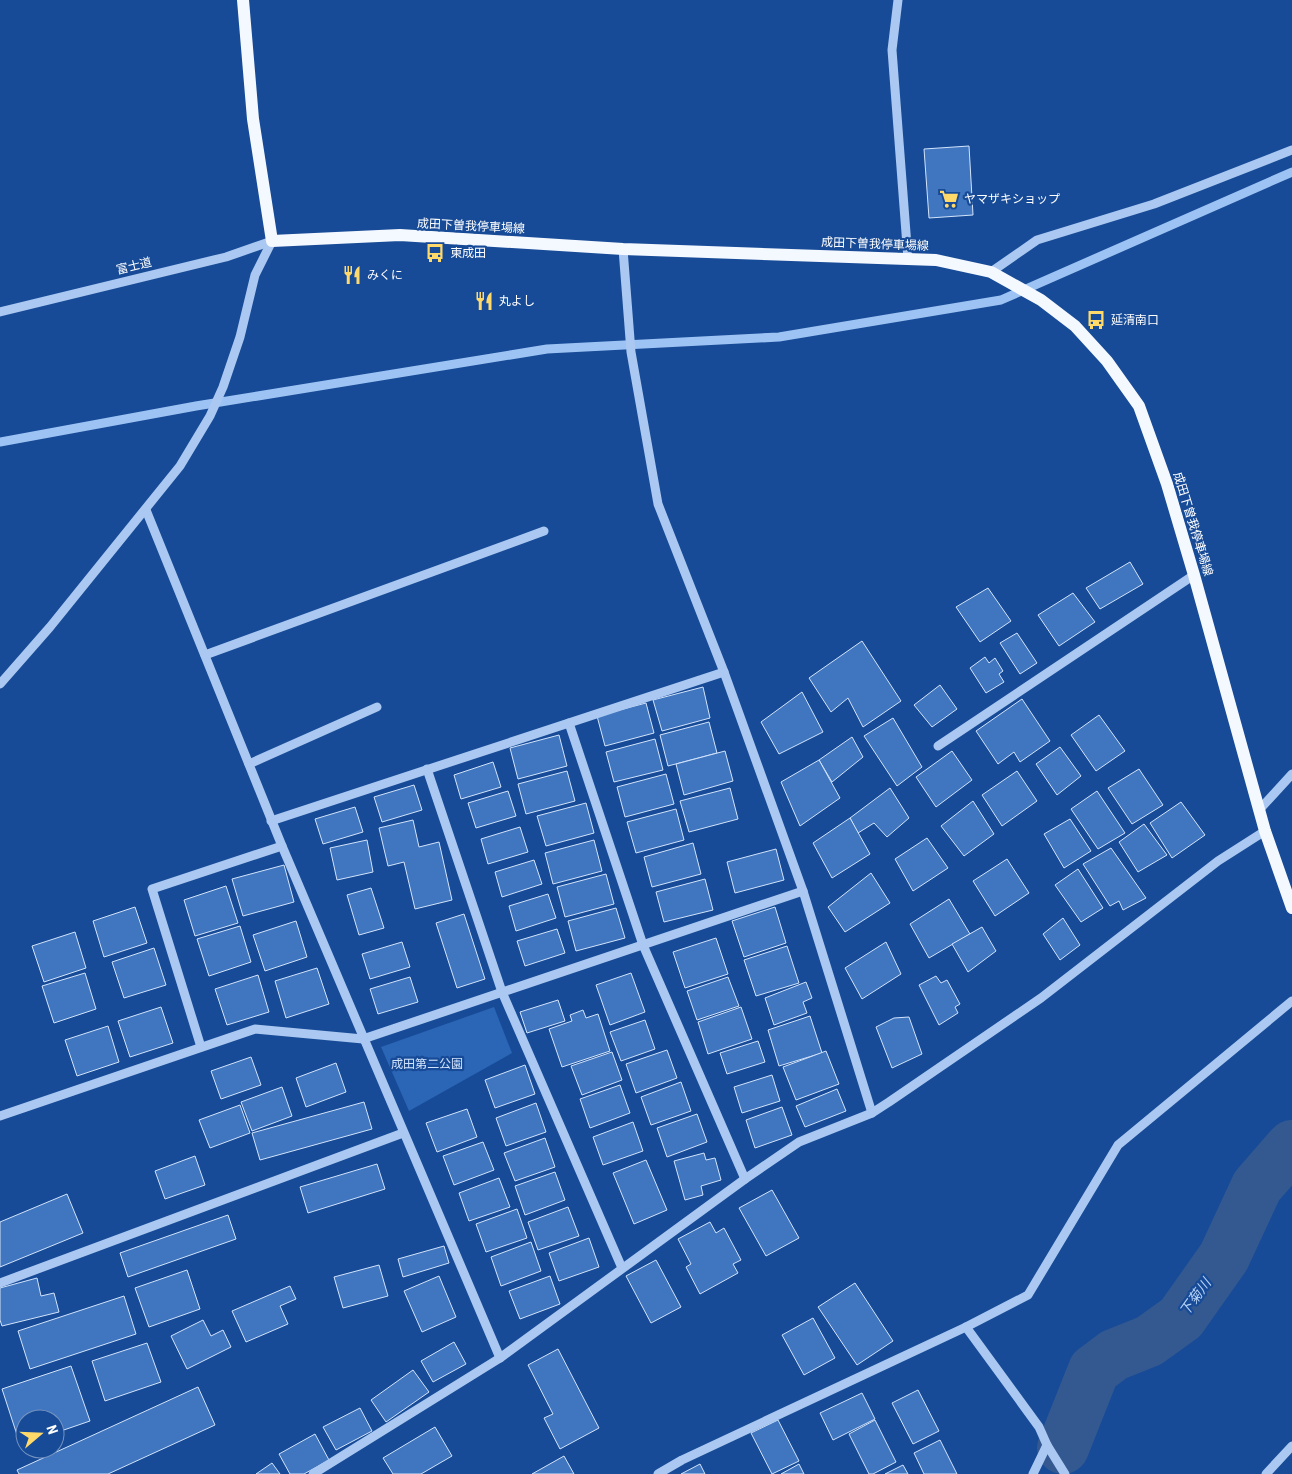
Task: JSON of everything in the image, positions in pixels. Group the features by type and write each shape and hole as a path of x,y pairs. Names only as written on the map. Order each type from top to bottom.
{"main road":[{"path":"242,0 253,119 272,241"},
{"name":"成田下曽我停車場線","path":"272,241 400,235 622,249 936,260 991,272 1041,300 1075,326 1107,361 1139,406 1167,484 1265,831 1292,908"}],"street":[{"path":"898,0 892,50 908,259"},
{"path":"991,272 1037,240 1154,204 1292,150"},
{"name":"富士道","path":"0,312 226,257 272,241"},
{"path":"0,684 146,510 180,466 210,416 223,387 240,337 255,275 272,241"},
{"path":"622,249 631,352 658,504 724,672 804,891 872,1113"},
{"path":"146,510 282,846 500,1358"},
{"path":"205,655 544,531"},
{"path":"938,746 1194,575"},
{"path":"272,820 724,672"},
{"path":"249,764 377,708"},
{"path":"569,723 643,945 745,1178"},
{"path":"427,769 502,992 622,1268"},
{"path":"1260,809 1292,774"},
{"path":"313,1474 500,1358 745,1178 799,1142 872,1113 1041,998 1218,860 1265,831"},
{"path":"201,1047 152,889 282,846"},
{"path":"0,1116 255,1029 363,1039 804,891"},
{"path":"658,1474 682,1460 966,1327 1028,1295 1118,1145 1292,1001"},
{"path":"0,1283 403,1133"},
{"path":"966,1327 1039,1426 1047,1445 1065,1474"},
{"path":"1033,1474 1047,1445"},
{"path":"1266,1474 1292,1446"}],"green space":[{"name":"成田第二公園","path":"494,1007 512,1053 409,1111 381,1047"}],"building":[{"path":"969,146 973,215 929,218 924,149"},
{"path":"1130,562 1143,584 1100,609 1086,588"},
{"path":"988,588 1011,621 980,642 956,607"},
{"path":"1073,593 1095,622 1059,646 1038,615"},
{"path":"1017,633 1037,663 1020,674 1000,643"},
{"path":"862,641 901,701 863,727 848,698 831,712 809,678"},
{"path":"985,657 989,663 995,658 1003,671 999,674 1004,682 986,693 970,668"},
{"path":"940,685 957,709 932,727 914,705"},
{"path":"703,687 710,718 662,731 653,700"},
{"path":"802,692 823,732 779,754 761,722"},
{"path":"1022,699 1050,741 1020,762 1014,752 998,764 976,731"},
{"path":"646,703 654,733 605,746 597,716"},
{"path":"1099,715 1125,751 1096,771 1071,735"},
{"path":"893,718 922,767 897,786 864,736"},
{"path":"709,722 717,753 668,766 660,735"},
{"path":"559,735 567,766 518,779 510,748"},
{"path":"852,737 863,757 832,782 819,760"},
{"path":"655,739 663,770 614,782 606,752"},
{"path":"1060,747 1081,776 1057,795 1036,764"},
{"path":"725,751 733,781 684,795 676,764"},
{"path":"952,751 972,780 936,807 916,777"},
{"path":"819,760 840,798 800,826 781,782"},
{"path":"493,762 501,787 461,799 454,775"},
{"path":"1139,769 1163,805 1132,824 1108,788"},
{"path":"567,771 575,801 526,814 518,784"},
{"path":"1017,771 1037,801 1002,826 982,795"},
{"path":"666,774 674,804 625,817 617,787"},
{"path":"414,785 422,810 382,822 374,797"},
{"path":"730,788 738,819 689,832 680,801"},
{"path":"890,788 909,818 887,837 874,823 858,833 850,818"},
{"path":"508,791 516,816 476,828 468,803"},
{"path":"1097,791 1125,833 1098,849 1071,809"},
{"path":"973,801 994,834 964,856 941,826"},
{"path":"1181,802 1205,835 1172,858 1150,823"},
{"path":"586,803 594,833 546,846 537,816"},
{"path":"355,807 363,832 323,844 315,819"},
{"path":"676,809 684,840 636,853 627,822"},
{"path":"850,818 870,854 832,878 813,843"},
{"path":"1070,819 1091,851 1064,868 1044,834"},
{"path":"413,820 419,847 439,842 452,900 415,909 404,862 388,866 379,828"},
{"path":"1144,824 1167,855 1138,872 1119,842"},
{"path":"520,827 528,852 488,864 481,839"},
{"path":"927,838 948,868 913,891 895,859"},
{"path":"367,840 373,872 337,880 330,848"},
{"path":"594,840 602,871 553,884 545,853"},
{"path":"693,843 701,874 652,887 644,857"},
{"path":"1111,848 1146,898 1123,910 1119,901 1110,906 1083,864"},
{"path":"776,849 784,880 735,893 727,862"},
{"path":"1007,859 1029,893 995,916 973,881"},
{"path":"534,860 542,884 502,897 495,872"},
{"path":"284,865 294,902 243,916 232,879"},
{"path":"1078,869 1103,908 1081,922 1055,885"},
{"path":"871,873 890,903 845,932 828,907"},
{"path":"606,874 614,904 565,917 557,887"},
{"path":"705,879 713,910 664,922 656,892"},
{"path":"226,886 238,923 195,936 184,900"},
{"path":"371,888 384,928 359,935 347,895"},
{"path":"548,894 556,918 516,931 509,906"},
{"path":"949,899 970,934 929,958 910,924"},
{"path":"135,907 147,943 104,957 93,921"},
{"path":"775,907 786,943 744,957 732,921"},
{"path":"616,908 625,938 576,951 568,921"},
{"path":"464,914 485,979 457,988 436,923"},
{"path":"1063,918 1080,945 1060,960 1043,934"},
{"path":"296,921 307,957 265,971 253,935"},
{"path":"240,926 251,962 209,976 197,939"},
{"path":"982,927 996,951 968,972 952,944"},
{"path":"557,929 565,953 525,966 517,941"},
{"path":"75,932 86,968 44,982 32,946"},
{"path":"716,938 728,974 685,988 673,952"},
{"path":"402,942 410,967 370,979 362,954"},
{"path":"886,942 901,974 862,999 845,968"},
{"path":"787,946 799,983 756,996 744,960"},
{"path":"154,948 166,985 124,998 112,962"},
{"path":"317,968 329,1004 286,1018 275,981"},
{"path":"85,973 96,1009 54,1023 42,986"},
{"path":"631,973 645,1012 610,1025 596,985"},
{"path":"258,975 269,1012 227,1025 215,989"},
{"path":"936,976 941,983 947,980 960,1004 955,1007 958,1013 939,1025 919,985"},
{"path":"410,977 418,1002 378,1014 370,989"},
{"path":"728,977 739,1006 697,1020 687,991"},
{"path":"806,982 812,998 803,1002 807,1013 774,1025 765,998"},
{"path":"558,1000 565,1021 527,1033 520,1012"},
{"path":"161,1007 173,1043 130,1057 118,1021"},
{"path":"741,1007 752,1039 708,1054 698,1022"},
{"path":"583,1010 586,1018 598,1014 610,1051 562,1067 549,1029 572,1021 570,1015"},
{"path":"810,1016 822,1053 779,1066 768,1030"},
{"path":"909,1017 922,1054 892,1068 876,1027 894,1018"},
{"path":"645,1020 655,1049 621,1061 610,1032"},
{"path":"108,1026 119,1062 77,1076 65,1040"},
{"path":"758,1041 765,1062 727,1074 720,1053"},
{"path":"667,1050 677,1078 636,1093 626,1064"},
{"path":"826,1051 839,1084 796,1100 783,1067"},
{"path":"612,1052 622,1080 582,1095 571,1066"},
{"path":"251,1057 261,1085 221,1099 211,1071"},
{"path":"336,1063 346,1092 306,1107 296,1078"},
{"path":"525,1065 535,1094 495,1108 485,1080"},
{"path":"772,1075 780,1101 742,1113 734,1087"},
{"path":"681,1082 691,1111 651,1125 641,1097"},
{"path":"620,1085 630,1113 590,1128 580,1099"},
{"path":"282,1087 292,1116 252,1131 241,1102"},
{"path":"837,1089 846,1111 805,1127 796,1106"},
{"path":"364,1102 372,1129 260,1160 252,1133"},
{"path":"536,1103 546,1132 506,1146 496,1118"},
{"path":"240,1105 250,1133 210,1148 199,1120"},
{"path":"782,1107 792,1135 755,1148 746,1120"},
{"path":"467,1109 477,1137 437,1152 426,1123"},
{"path":"697,1114 707,1142 667,1157 657,1128"},
{"path":"633,1122 643,1151 603,1165 593,1137"},
{"path":"545,1138 555,1167 515,1181 504,1153"},
{"path":"483,1142 494,1170 454,1185 443,1156"},
{"path":"704,1153 706,1160 715,1158 721,1180 701,1186 703,1195 685,1200 674,1161"},
{"path":"195,1156 205,1185 165,1199 155,1171"},
{"path":"646,1160 667,1210 634,1224 613,1173"},
{"path":"377,1164 385,1189 308,1213 300,1187"},
{"path":"555,1172 565,1200 525,1215 515,1186"},
{"path":"499,1178 510,1207 469,1221 459,1193"},
{"path":"772,1190 799,1238 766,1256 739,1208"},
{"path":"67,1194 83,1233 0,1267 0,1222"},
{"path":"568,1207 579,1236 538,1250 528,1222"},
{"path":"517,1209 527,1238 486,1252 476,1224"},
{"path":"228,1215 236,1239 128,1277 120,1253"},
{"path":"710,1222 716,1233 724,1228 741,1260 733,1264 738,1273 700,1294 686,1267 691,1264 678,1239"},
{"path":"589,1238 599,1267 559,1281 549,1253"},
{"path":"531,1242 541,1271 501,1286 491,1257"},
{"path":"444,1246 449,1263 403,1277 398,1259"},
{"path":"656,1260 681,1307 651,1323 626,1276"},
{"path":"379,1265 388,1296 343,1308 334,1277"},
{"path":"187,1270 200,1309 149,1327 135,1288"},
{"path":"439,1276 456,1317 422,1332 404,1291"},
{"path":"550,1276 560,1304 520,1319 509,1291"},
{"path":"37,1278 41,1296 54,1293 59,1312 2,1326 0,1320 0,1288"},
{"path":"855,1283 893,1341 857,1365 818,1307"},
{"path":"290,1286 296,1299 280,1306 288,1324 246,1342 232,1311"},
{"path":"124,1296 136,1334 30,1369 18,1331"},
{"path":"813,1318 835,1358 804,1375 782,1335"},
{"path":"203,1320 211,1336 223,1330 231,1347 187,1369 171,1336"},
{"path":"454,1342 466,1364 433,1382 421,1361"},
{"path":"147,1343 161,1382 105,1401 92,1361"},
{"path":"558,1349 599,1428 560,1449 544,1418 553,1414 528,1365"},
{"path":"71,1366 90,1421 65,1430 65,1409 15,1409 15,1429 2,1389"},
{"path":"413,1370 429,1392 386,1422 371,1400"},
{"path":"198,1387 215,1425 108,1474 19,1474 17,1470 41,1459 65,1459 65,1448"},
{"path":"918,1390 939,1431 913,1444 892,1403"},
{"path":"862,1393 875,1419 833,1440 820,1413"},
{"path":"360,1408 372,1431 336,1450 323,1427"},
{"path":"778,1420 799,1461 772,1474 751,1433"},
{"path":"875,1420 896,1462 873,1474 869,1474 849,1434"},
{"path":"435,1427 452,1456 421,1474 393,1474 383,1458"},
{"path":"315,1434 329,1460 304,1474 290,1474 279,1454"},
{"path":"940,1440 957,1474 924,1474 914,1453"},
{"path":"564,1456 574,1474 532,1474"},
{"path":"272,1463 280,1474 256,1474"},
{"path":"700,1464 705,1474 681,1474"},
{"path":"799,1464 804,1474 781,1474"},
{"path":"903,1465 908,1474 885,1474"}],"waterway":[{"path":"0,442 196,406 547,349 779,337 1001,300 1292,172"},
{"name":"下菊川","path":"1063,1448 1094,1370 1114,1355 1149,1341 1181,1318 1224,1257 1257,1186 1292,1146"}],"place":[{"name":"ヤマザキショップ","path":"949,199"},
{"name":"東成田","path":"435,253"},
{"name":"みくに","path":"352,275"},
{"name":"丸よし","path":"484,301"},
{"name":"延清南口","path":"1096,320"}]}
